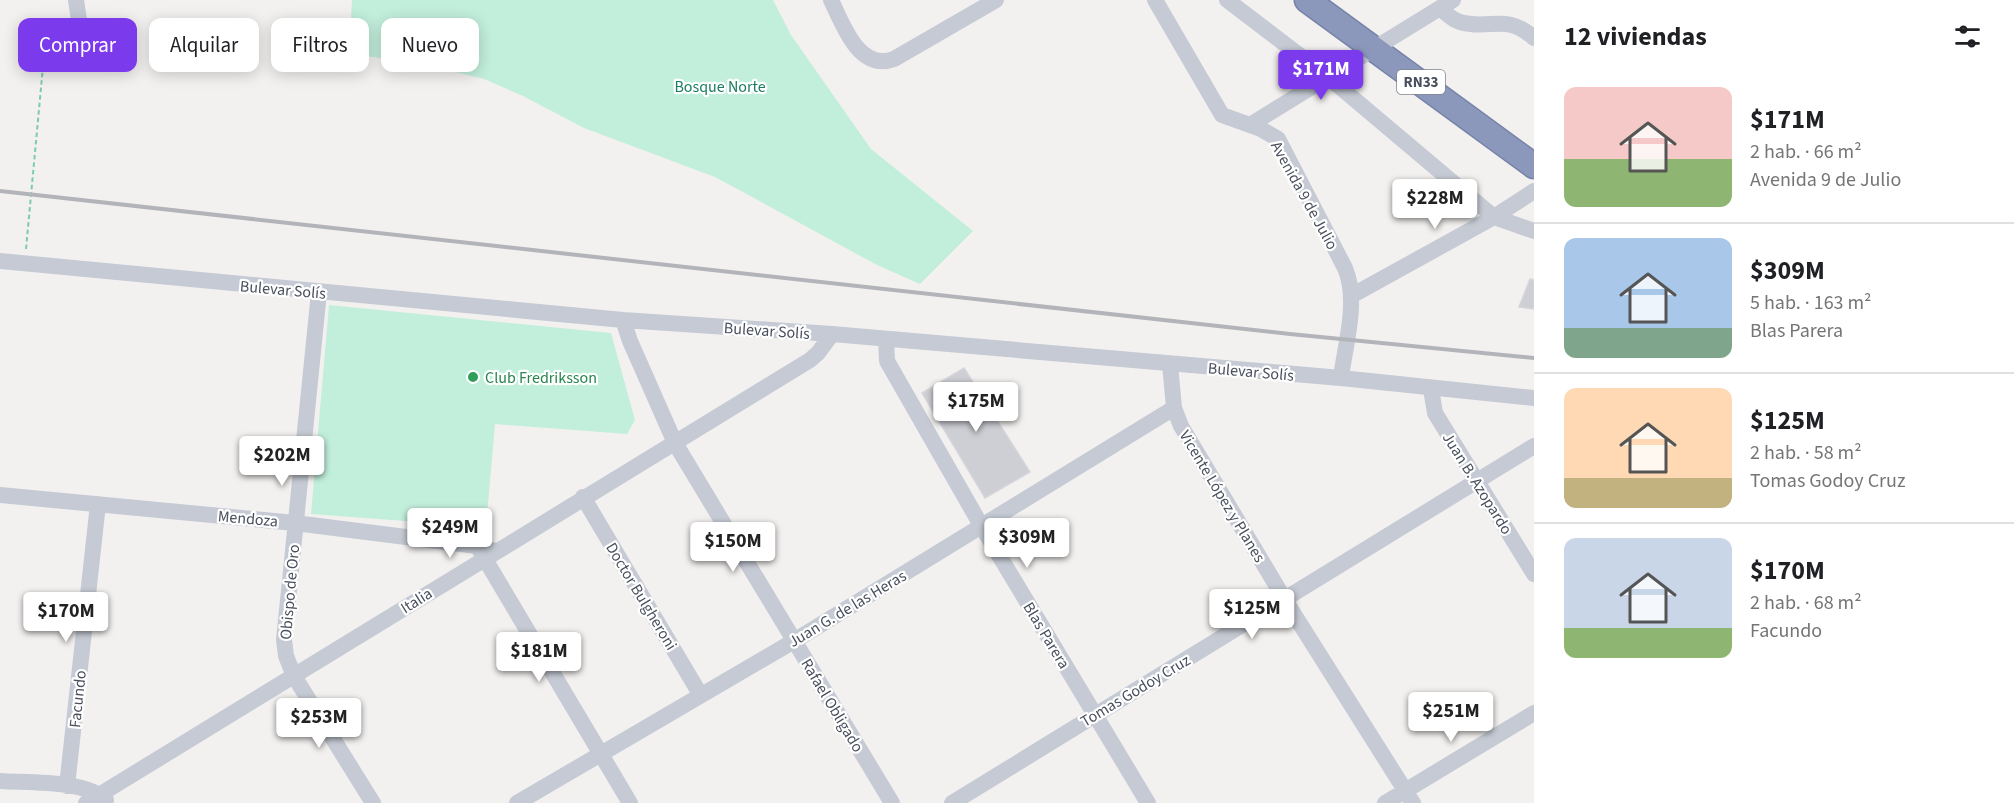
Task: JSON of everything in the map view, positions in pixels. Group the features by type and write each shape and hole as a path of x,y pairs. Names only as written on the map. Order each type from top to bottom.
{"highway":[{"name":"RN33","path":"1307,0 1534,166"}],"street":[{"path":"76,0 79,18"},
{"path":"831,0 856,46 867,58 876,62 894,59 996,0"},
{"name":"Avenida 9 de Julio","path":"1155,0 1222,115 1271,133 1278,139 1345,268 1352,296"},
{"path":"1227,0 1328,76 1494,217 1534,231"},
{"path":"1250,125 1447,4 1458,22 1473,24 1505,22 1516,25 1534,38"},
{"path":"1341,378 1352,296 1494,217 1534,191"},
{"name":"Bulevar Solís","path":"0,261 623,320 832,334 1341,378 1534,398"},
{"name":"Obispo de Oro","path":"319,292 284,640 286,656 294,676 374,803"},
{"name":"Rafael Obligado","path":"623,320 675,443 892,803"},
{"name":"Italia","path":"98,800 485,552 675,443 810,360 832,334"},
{"name":"Blas Parera","path":"886,339 887,361 982,527 1148,803"},
{"name":"Vicente López y Planes","path":"1170,364 1174,408 1181,426 1409,797"},
{"name":"Juan B. Azopardo","path":"1431,388 1435,413 1534,574"},
{"name":"Juan G. de las Heras","path":"517,803 794,641 1174,408"},
{"name":"Tomas Godoy Cruz","path":"952,803 1534,446"},
{"name":"Mendoza","path":"0,495 296,523 485,552"},
{"name":"Doctor Bulgheroni","path":"583,497 700,694"},
{"name":"Facundo","path":"68,786 98,504"},
{"path":"485,552 630,803"},
{"path":"1385,803 1409,797 1534,713"},
{"path":"0,781 87,789 98,800"}],"path":[{"path":"24,264 42,72"}],"green space":[{"name":"Bosque Norte","path":"352,0 773,0 791,35 871,149 973,231 920,284 877,265 715,177 584,128 523,96 484,79 456,72 479,72 479,18 381,18 381,58 369,57 369,18 351,18"},
{"name":"Club Fredriksson","path":"329,305 611,333 635,420 627,434 495,424 486,527 311,514"}],"building":[{"path":"1530,279 1534,280 1534,309 1519,307"},
{"path":"964,368 1030,472 985,498 922,393"}],"railway":[{"path":"0,191 1290,334 1534,358"}],"place":[{"name":"Club Fredriksson","path":"473,377"}]}
